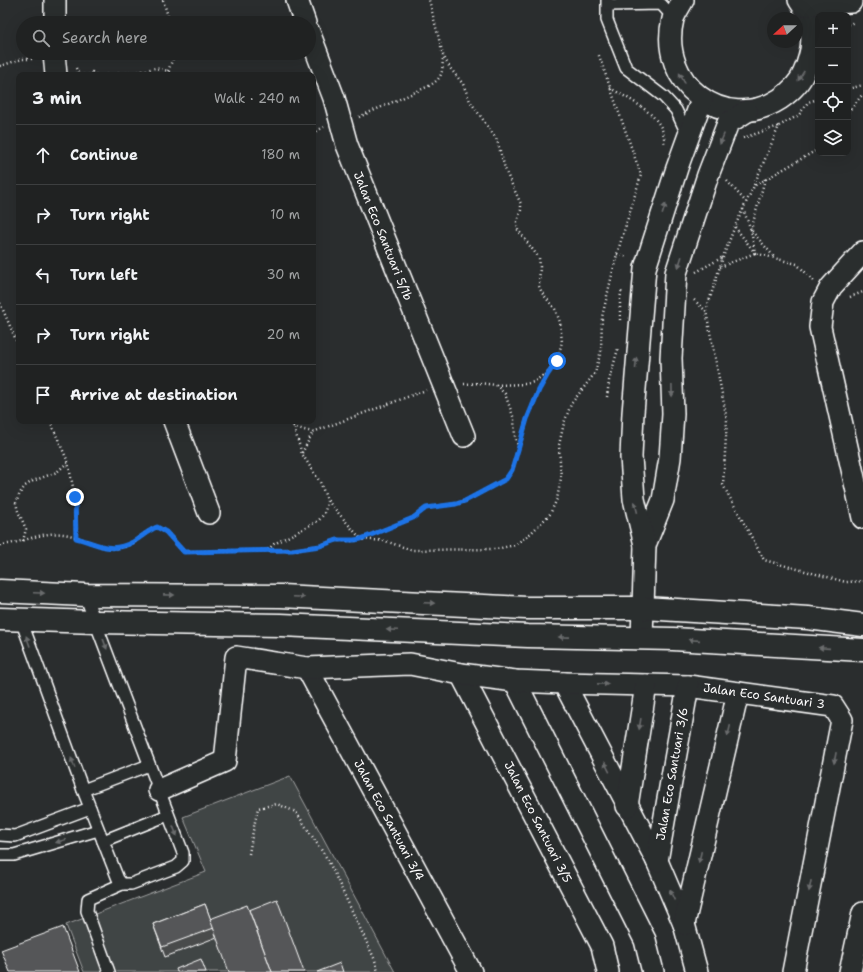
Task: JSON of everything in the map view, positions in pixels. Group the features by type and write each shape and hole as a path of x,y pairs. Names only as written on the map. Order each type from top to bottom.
{"street":[{"path":"55,0 55,16"},
{"path":"297,0 303,16"},
{"path":"645,545 663,500 670,458 673,414 671,358 676,273 708,175 728,123 747,111 770,105 790,92 804,73 811,51 814,25 801,2 853,1"},
{"path":"835,12 853,1"},
{"path":"678,9 670,41 674,63 685,83 702,99 723,109 747,111"},
{"name":"Jalan Eco Santuari 5/1b","path":"316,50 334,98 347,145 464,436"},
{"path":"55,60 56,72"},
{"path":"642,638 645,545 634,499 631,458 633,406 645,268 702,99"},
{"path":"863,252 831,287 823,302 820,326 863,518"},
{"path":"175,424 209,512"},
{"path":"0,591 85,594 281,596 526,608 644,608 808,618 863,625"},
{"path":"10,619 281,625 528,636 642,638 863,650"},
{"name":"Jalan Eco Santuari 3","path":"159,790 225,761 236,657 307,668 410,664 461,674 515,681 688,686 833,706 842,720 793,972"},
{"name":"Jalan Eco Santuari 3/4","path":"307,668 471,972"},
{"name":"Jalan Eco Santuari 3/5","path":"461,674 602,946 608,972"},
{"path":"515,681 645,940 653,972"},
{"path":"564,683 657,861 684,924 697,972"},
{"path":"627,806 646,685"},
{"name":"Jalan Eco Santuari 3/6","path":"657,861 688,686"},
{"path":"684,924 738,693"},
{"path":"850,972 863,913"}],"lane":[{"path":"678,9 661,4 608,3 607,20 626,68 664,97 676,110 688,137"},
{"path":"85,594 97,622 183,853 183,861 176,867 131,884 122,884 88,899 87,911 109,972"},
{"path":"10,619 83,790 118,879 122,884"},
{"path":"83,790 149,765"},
{"path":"0,835 15,836 90,808"},
{"path":"103,842 168,815"},
{"path":"0,855 14,855 98,830"}],"path":[{"path":"164,0 168,16"},
{"path":"361,539 413,518 426,508 456,504 465,501 506,479 512,470 527,419 546,377 557,361 562,342 560,322 555,309 542,293 539,286 539,258 518,230 517,222 521,210 521,204 506,172 497,140 470,101 463,84 450,68 443,55 429,0"},
{"path":"0,545 12,544 42,535 63,534 106,548 121,548 149,530 157,527 166,532 184,552 292,550 320,546 337,540 361,539 385,541 412,550 496,549 515,545 531,533 550,514 557,499 561,478 559,445 564,423 571,404 595,373 601,351 602,317 617,254 641,175 598,53"},
{"path":"316,131 321,128 345,123 429,86 438,80 442,71 443,55"},
{"path":"0,66 19,60"},
{"path":"138,72 155,68 168,71 172,60"},
{"path":"851,88 863,85"},
{"path":"610,88 651,114"},
{"path":"851,108 863,94"},
{"path":"742,138 779,126 799,115 808,102 815,100"},
{"path":"779,126 754,186 735,226 719,267 706,311 727,420 723,485 764,560 846,582 863,581"},
{"path":"754,186 815,152"},
{"path":"751,230 765,179"},
{"path":"743,209 751,230 755,253"},
{"path":"735,226 755,253"},
{"path":"751,230 775,258"},
{"path":"719,267 755,253 797,264 836,302 863,292"},
{"path":"617,254 628,257 627,264"},
{"path":"690,275 723,257"},
{"path":"620,322 620,299 623,285"},
{"path":"688,295 706,311"},
{"path":"0,303 16,339"},
{"path":"608,397 609,381 619,345"},
{"path":"464,384 479,383 496,386 526,384 534,382 542,376 546,377"},
{"path":"496,386 505,394 514,420 515,437 518,447"},
{"path":"293,426 313,432 431,388"},
{"path":"51,424 68,462 75,497 76,538"},
{"path":"293,426 302,454 320,482 328,500 361,539"},
{"path":"302,454 313,432"},
{"path":"23,541 26,529 16,503 20,494 25,486 33,480 57,472 68,462"},
{"path":"268,550 274,544 318,521 326,510 328,500"},
{"path":"249,854 258,808 277,804 296,812 328,860 375,960 378,972"}],"shaded area":[{"path":"290,776 395,972 84,972 66,925 206,872 183,817"}],"building":[{"path":"277,899 304,972 272,972 249,910"},
{"path":"205,904 214,928 162,947 153,924"},
{"path":"247,905 272,972 229,972 210,919"},
{"path":"63,927 80,972 10,972 1,950"},
{"path":"201,959 206,972 177,972 176,969"},
{"path":"340,963 343,972 317,972"}],"route":[{"path":"75,497 76,538 106,548 121,548 149,530 157,527 166,532 184,552 292,550 320,546 337,540 361,539 413,518 426,508 456,504 465,501 506,479 512,470 527,419 539,390 557,361"}]}
